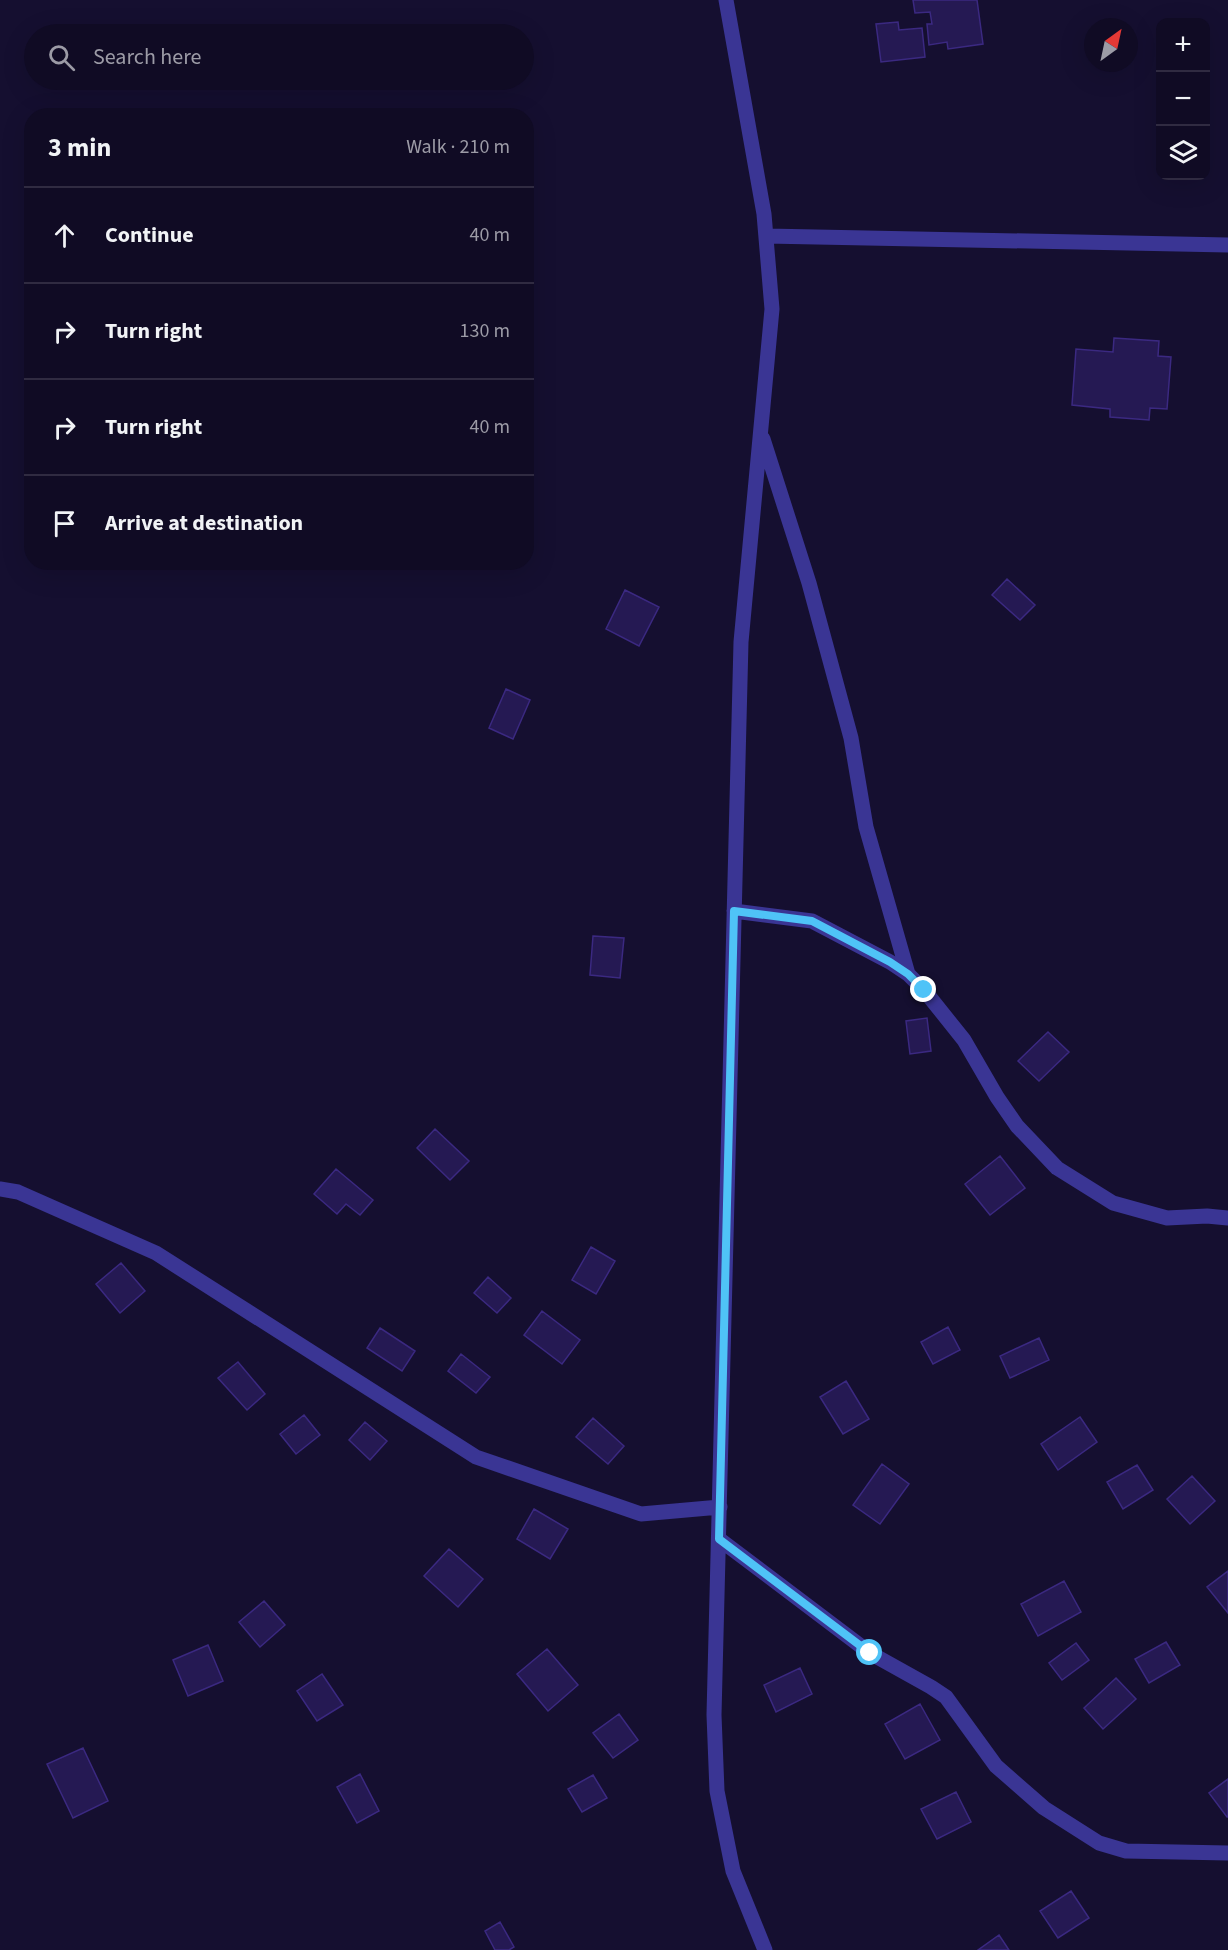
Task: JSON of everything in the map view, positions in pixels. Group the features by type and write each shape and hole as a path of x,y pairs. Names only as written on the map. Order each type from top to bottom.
{"street":[{"path":"726,0 764,214 772,309 741,642 714,1714 717,1791 733,1871 765,1950"},
{"path":"766,236 1228,245"},
{"path":"761,432 809,583 851,738 866,827 908,974"},
{"path":"734,911 812,921 890,962 908,974 924,990 964,1040 997,1097 1017,1126 1057,1168 1113,1203 1167,1218 1207,1216 1228,1218"},
{"path":"0,1189 18,1192 156,1253 476,1456 641,1514 720,1507"},
{"path":"719,1539 870,1653 946,1697 996,1766 1044,1808 1099,1843 1126,1851 1228,1853"}],"building":[{"path":"913,0 977,0 983,44 948,49 947,42 929,45 927,24 932,24 930,12 915,13"},
{"path":"898,22 899,30 922,28 925,57 881,62 876,24"},
{"path":"1114,338 1159,341 1158,356 1171,357 1167,409 1150,408 1149,420 1110,417 1110,409 1072,405 1076,349 1113,352"},
{"path":"1007,579 1035,605 1020,620 992,595"},
{"path":"625,590 659,607 639,646 606,629"},
{"path":"506,689 530,700 513,739 489,728"},
{"path":"593,936 624,938 620,978 590,975"},
{"path":"927,1018 931,1051 910,1054 906,1021"},
{"path":"1048,1032 1069,1052 1039,1081 1018,1061"},
{"path":"435,1129 469,1161 450,1180 417,1148"},
{"path":"1000,1156 1025,1188 990,1215 965,1184"},
{"path":"336,1169 373,1200 360,1215 346,1204 337,1214 314,1194"},
{"path":"591,1247 615,1261 596,1294 572,1280"},
{"path":"121,1263 145,1291 120,1313 96,1284"},
{"path":"488,1277 511,1298 497,1313 474,1293"},
{"path":"542,1311 580,1340 562,1364 524,1335"},
{"path":"948,1327 960,1350 933,1364 921,1342"},
{"path":"380,1328 415,1351 402,1371 367,1348"},
{"path":"1039,1338 1049,1360 1010,1378 1000,1356"},
{"path":"461,1354 490,1377 476,1393 448,1371"},
{"path":"238,1362 265,1394 247,1410 218,1378"},
{"path":"846,1381 869,1419 843,1434 820,1397"},
{"path":"304,1415 320,1435 296,1454 280,1434"},
{"path":"1080,1417 1097,1442 1058,1470 1041,1444"},
{"path":"593,1418 624,1446 608,1464 576,1437"},
{"path":"365,1422 387,1441 370,1460 349,1440"},
{"path":"882,1464 909,1484 880,1524 853,1505"},
{"path":"1137,1465 1153,1490 1123,1509 1107,1482"},
{"path":"1192,1476 1215,1501 1190,1524 1167,1499"},
{"path":"534,1509 568,1529 550,1559 517,1539"},
{"path":"449,1549 483,1579 458,1607 424,1576"},
{"path":"1228,1571 1228,1613 1207,1587"},
{"path":"1064,1581 1081,1612 1038,1636 1021,1604"},
{"path":"264,1601 285,1625 260,1647 239,1622"},
{"path":"1166,1642 1180,1665 1149,1683 1135,1659"},
{"path":"1076,1643 1089,1660 1062,1680 1049,1663"},
{"path":"208,1645 223,1681 188,1696 173,1660"},
{"path":"547,1649 578,1685 548,1711 517,1674"},
{"path":"800,1668 812,1694 776,1712 764,1685"},
{"path":"322,1674 343,1705 317,1721 297,1691"},
{"path":"1116,1678 1136,1699 1103,1729 1084,1708"},
{"path":"920,1704 940,1740 905,1759 885,1724"},
{"path":"619,1714 638,1740 613,1758 593,1733"},
{"path":"83,1748 108,1801 73,1818 47,1764"},
{"path":"360,1774 379,1811 357,1823 337,1787"},
{"path":"593,1775 607,1798 582,1812 568,1789"},
{"path":"1228,1779 1228,1817 1227,1817 1209,1793"},
{"path":"956,1792 971,1822 937,1839 921,1809"},
{"path":"1071,1891 1089,1918 1058,1938 1040,1911"},
{"path":"500,1922 514,1947 509,1950 495,1950 485,1931"},
{"path":"999,1935 1009,1950 978,1950"}],"route":[{"path":"870,1653 719,1539 734,911 812,921 890,962 908,974 924,990"}]}
